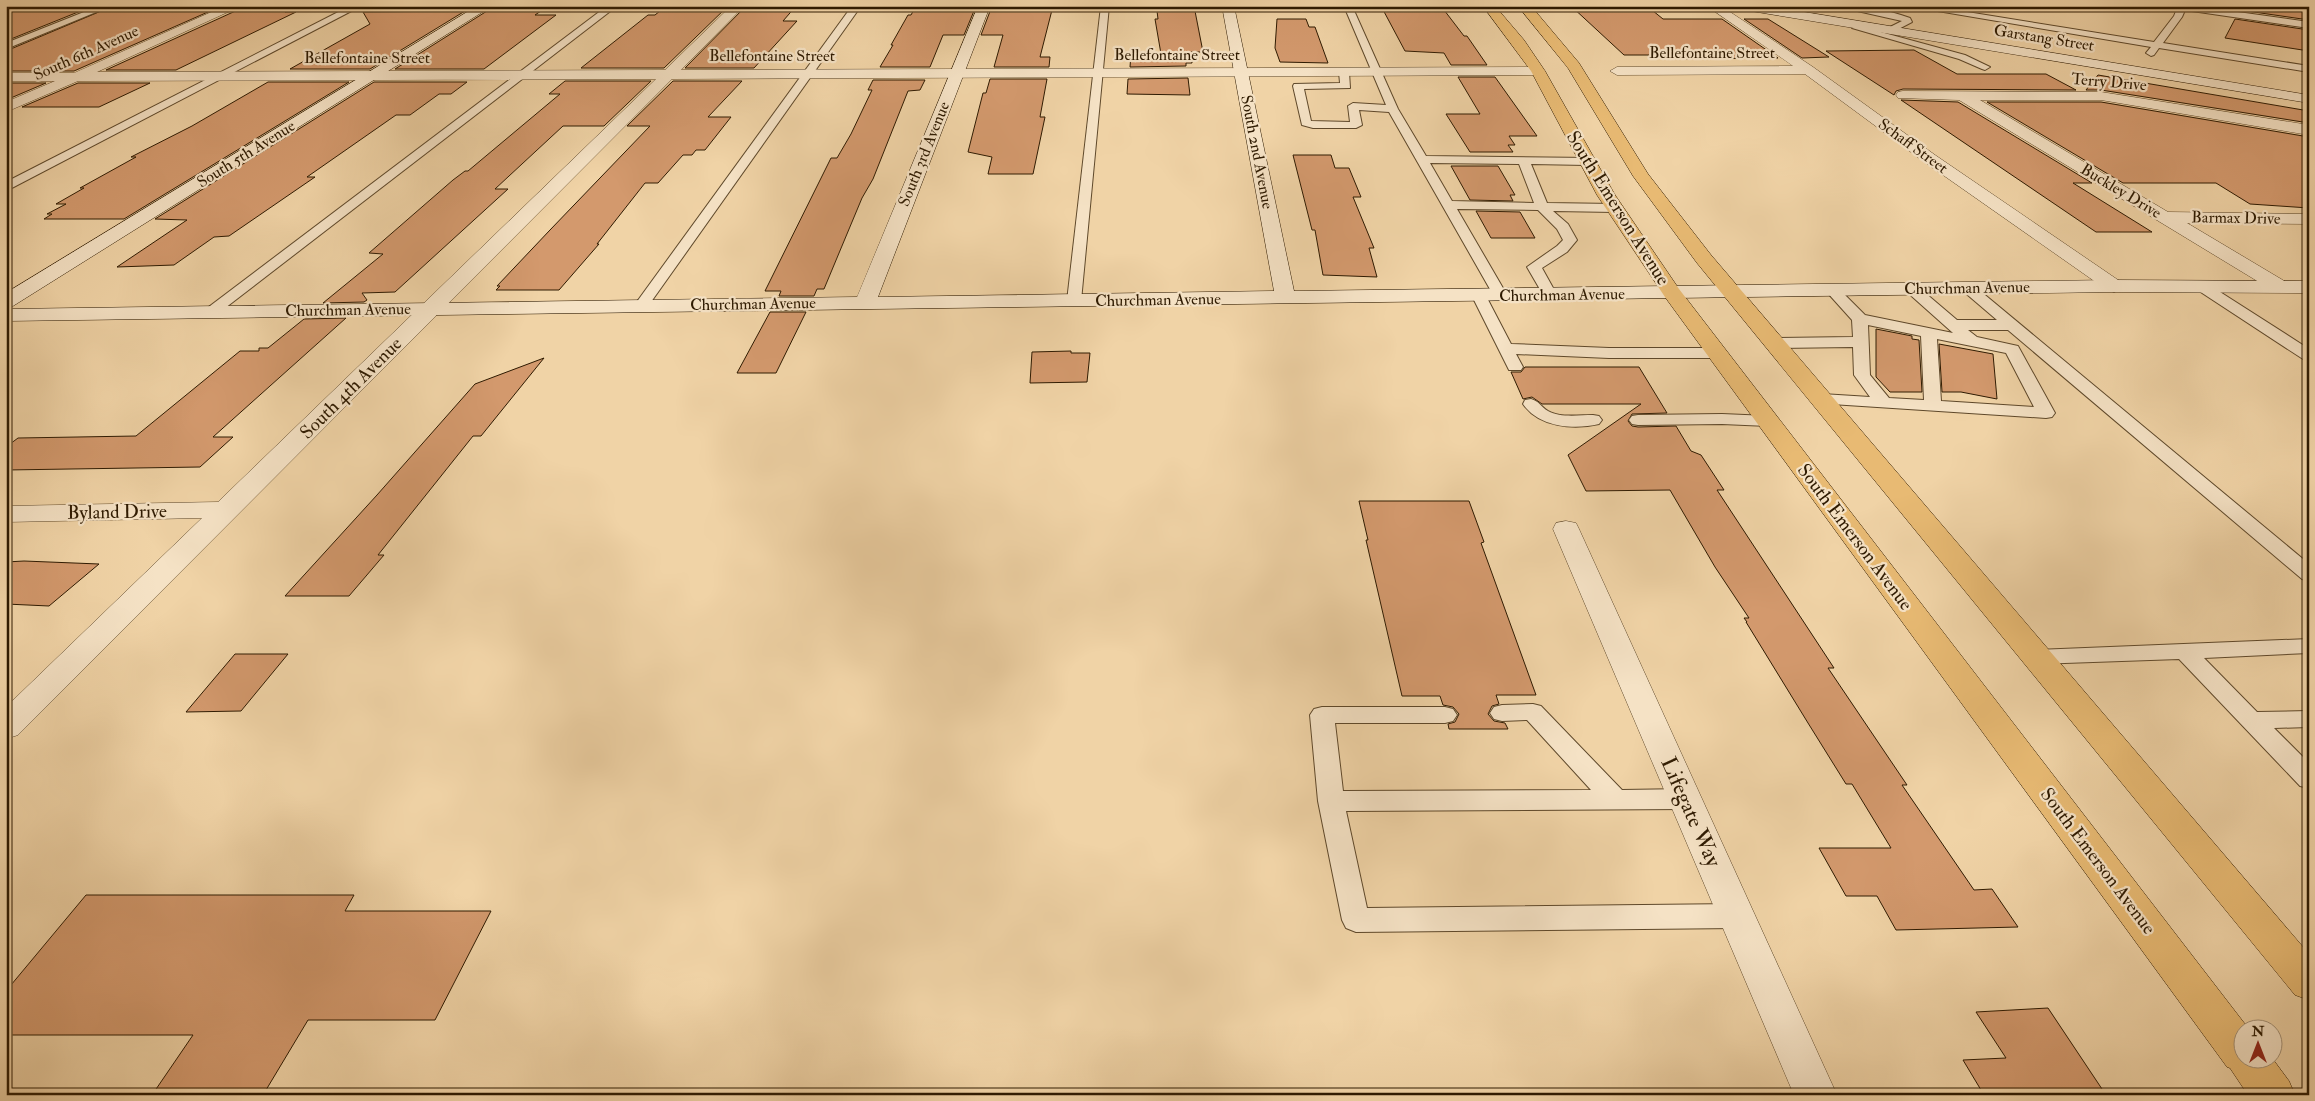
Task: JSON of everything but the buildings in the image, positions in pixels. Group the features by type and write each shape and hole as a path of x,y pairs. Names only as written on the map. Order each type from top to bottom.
{"main road":[{"name":"South Emerson Avenue","path":"1489,6 1519,43 1538,71 1615,208 1672,294 2232,1040"},
{"name":"South Emerson Avenue","path":"1524,6 1574,66 1641,176 1704,259 2309,983"},
{"path":"2254,1068 2274,1095"}],"street":[{"name":"South 6th Avenue","path":"6,108 234,6"},
{"name":"South 5th Avenue","path":"6,302 486,6"},
{"name":"South 4th Avenue","path":"6,727 738,6"},
{"name":"South 3rd Avenue","path":"865,303 984,6"},
{"name":"South 2nd Avenue","path":"1228,6 1286,298"},
{"name":"Schaff Street","path":"1712,6 1808,70 1929,158 2114,286"},
{"name":"Garstang Street","path":"1745,6 2309,99"},
{"name":"Bellefontaine Street","path":"1617,71 1808,70"},
{"name":"Bellefontaine Street","path":"6,77 1538,71"},
{"name":"Terry Drive","path":"1903,95 2084,95 2121,98 2309,130"},
{"name":"Buckley Drive","path":"1962,95 2279,286"},
{"name":"Barmax Drive","path":"2163,217 2309,219"},
{"name":"Churchman Avenue","path":"6,315 1672,294 2114,286 2309,287"},
{"name":"Byland Drive","path":"6,514 228,510"},
{"name":"Lifegate Way","path":"1566,529 1816,1095"}],"lane":[{"path":"6,46 107,6"},
{"path":"6,187 357,6"},
{"path":"211,312 613,6"},
{"path":"641,306 857,6"},
{"path":"1074,301 1105,6"},
{"path":"1348,6 1379,72 1393,109 1500,296"},
{"path":"1839,6 1910,19"},
{"path":"1912,6 2309,69"},
{"path":"2178,6 2309,25"},
{"path":"2140,71 2178,17 2182,7"},
{"path":"1892,30 1908,22 1925,8"},
{"path":"1863,26 1857,28 1947,53 1985,67"},
{"path":"1947,53 1962,50 1973,44"},
{"path":"1344,72 1346,86 1298,86 1306,123 1356,125 1353,106 1393,109"},
{"path":"1422,159 1587,161"},
{"path":"1524,160 1542,207 1563,227 1570,240 1562,249 1534,266 1550,295"},
{"path":"1448,205 1615,208"},
{"path":"2200,286 2309,356"},
{"path":"1968,288 2309,575"},
{"path":"1912,289 1972,341"},
{"path":"1832,290 1860,319 1868,354 1862,375 1884,402"},
{"path":"1479,296 1504,349 1515,367"},
{"path":"1822,399 2046,413 2012,349 1860,319"},
{"path":"1954,325 2011,325"},
{"path":"1929,333 1933,405"},
{"path":"1776,343 1868,354"},
{"path":"1912,348 1930,351"},
{"path":"1504,349 1609,353 1717,353"},
{"path":"1913,372 1931,375"},
{"path":"1531,404 1536,413 1552,419 1593,420"},
{"path":"1638,420 1722,419 1768,421"},
{"path":"2036,657 2309,646"},
{"path":"2184,651 2309,779"},
{"path":"1502,713 1533,712 1615,799"},
{"path":"1445,715 1322,715 1331,801 1356,920 1737,916"},
{"path":"2251,720 2309,719"},
{"path":"1331,801 1686,799"}]}
